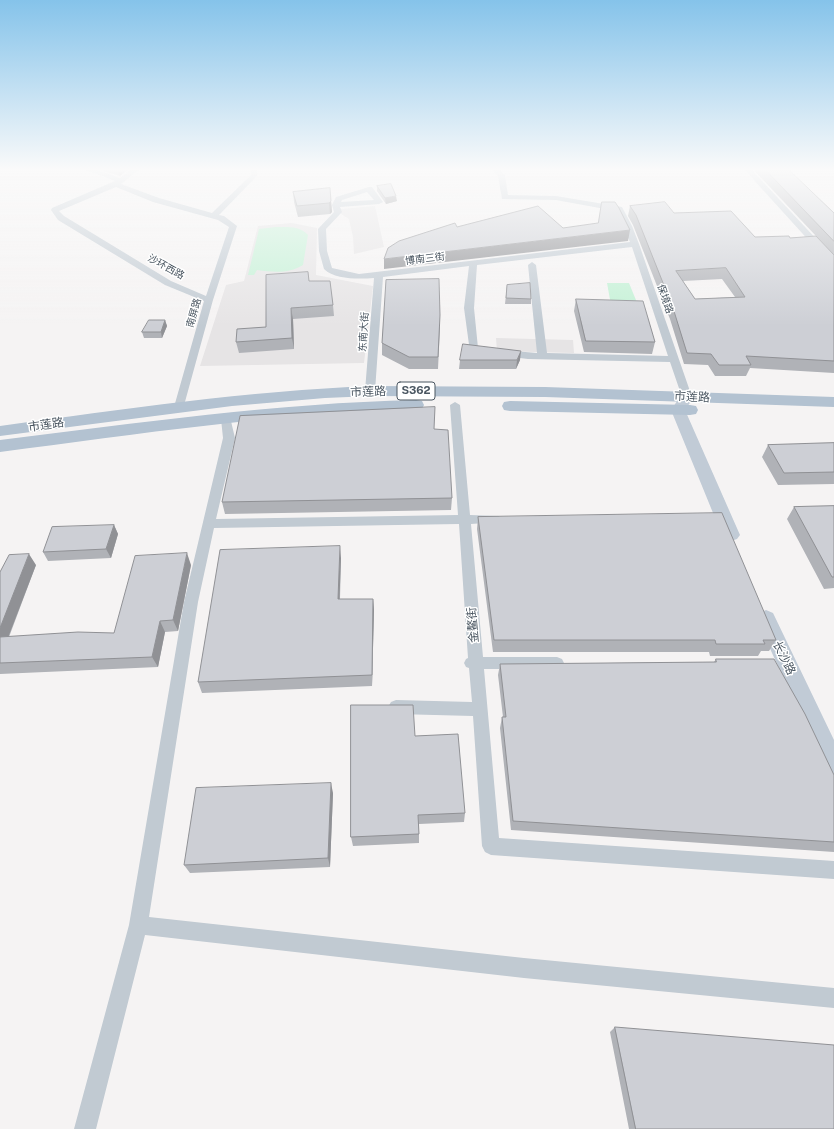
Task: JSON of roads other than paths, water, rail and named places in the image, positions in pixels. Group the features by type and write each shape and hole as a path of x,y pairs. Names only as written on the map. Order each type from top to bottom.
{"main road":[{"name":"市莲路","path":"0,431 179,407 370,391 584,393 834,416"},
{"name":"市莲路","path":"0,446 226,419 362,406 455,404 834,402"}],"street":[{"name":"沙环西路","path":"65,221 168,283 209,300"},
{"name":"南屏路","path":"179,407 209,300 233,226 225,221"},
{"name":"博南三街","path":"330,221 322,229 323,251 328,269 338,273 359,277 635,244"},
{"name":"保境路","path":"625,221 635,244 674,359 683,403"},
{"path":"795,221 834,263"},
{"path":"473,264 469,308 473,350 542,356 674,359"},
{"path":"532,265 542,356"},
{"name":"东南大街","path":"370,391 379,275"},
{"path":"683,403 716,517 739,553"},
{"name":"金鳌街","path":"455,404 491,846 834,870"},
{"path":"85,1129 138,925 191,602 229,438 226,419"},
{"path":"209,524 503,519"},
{"name":"长沙路","path":"760,603 779,663 834,764"},
{"path":"471,663 574,663"},
{"path":"381,707 480,709"},
{"path":"138,925 516,968 834,998"}]}
